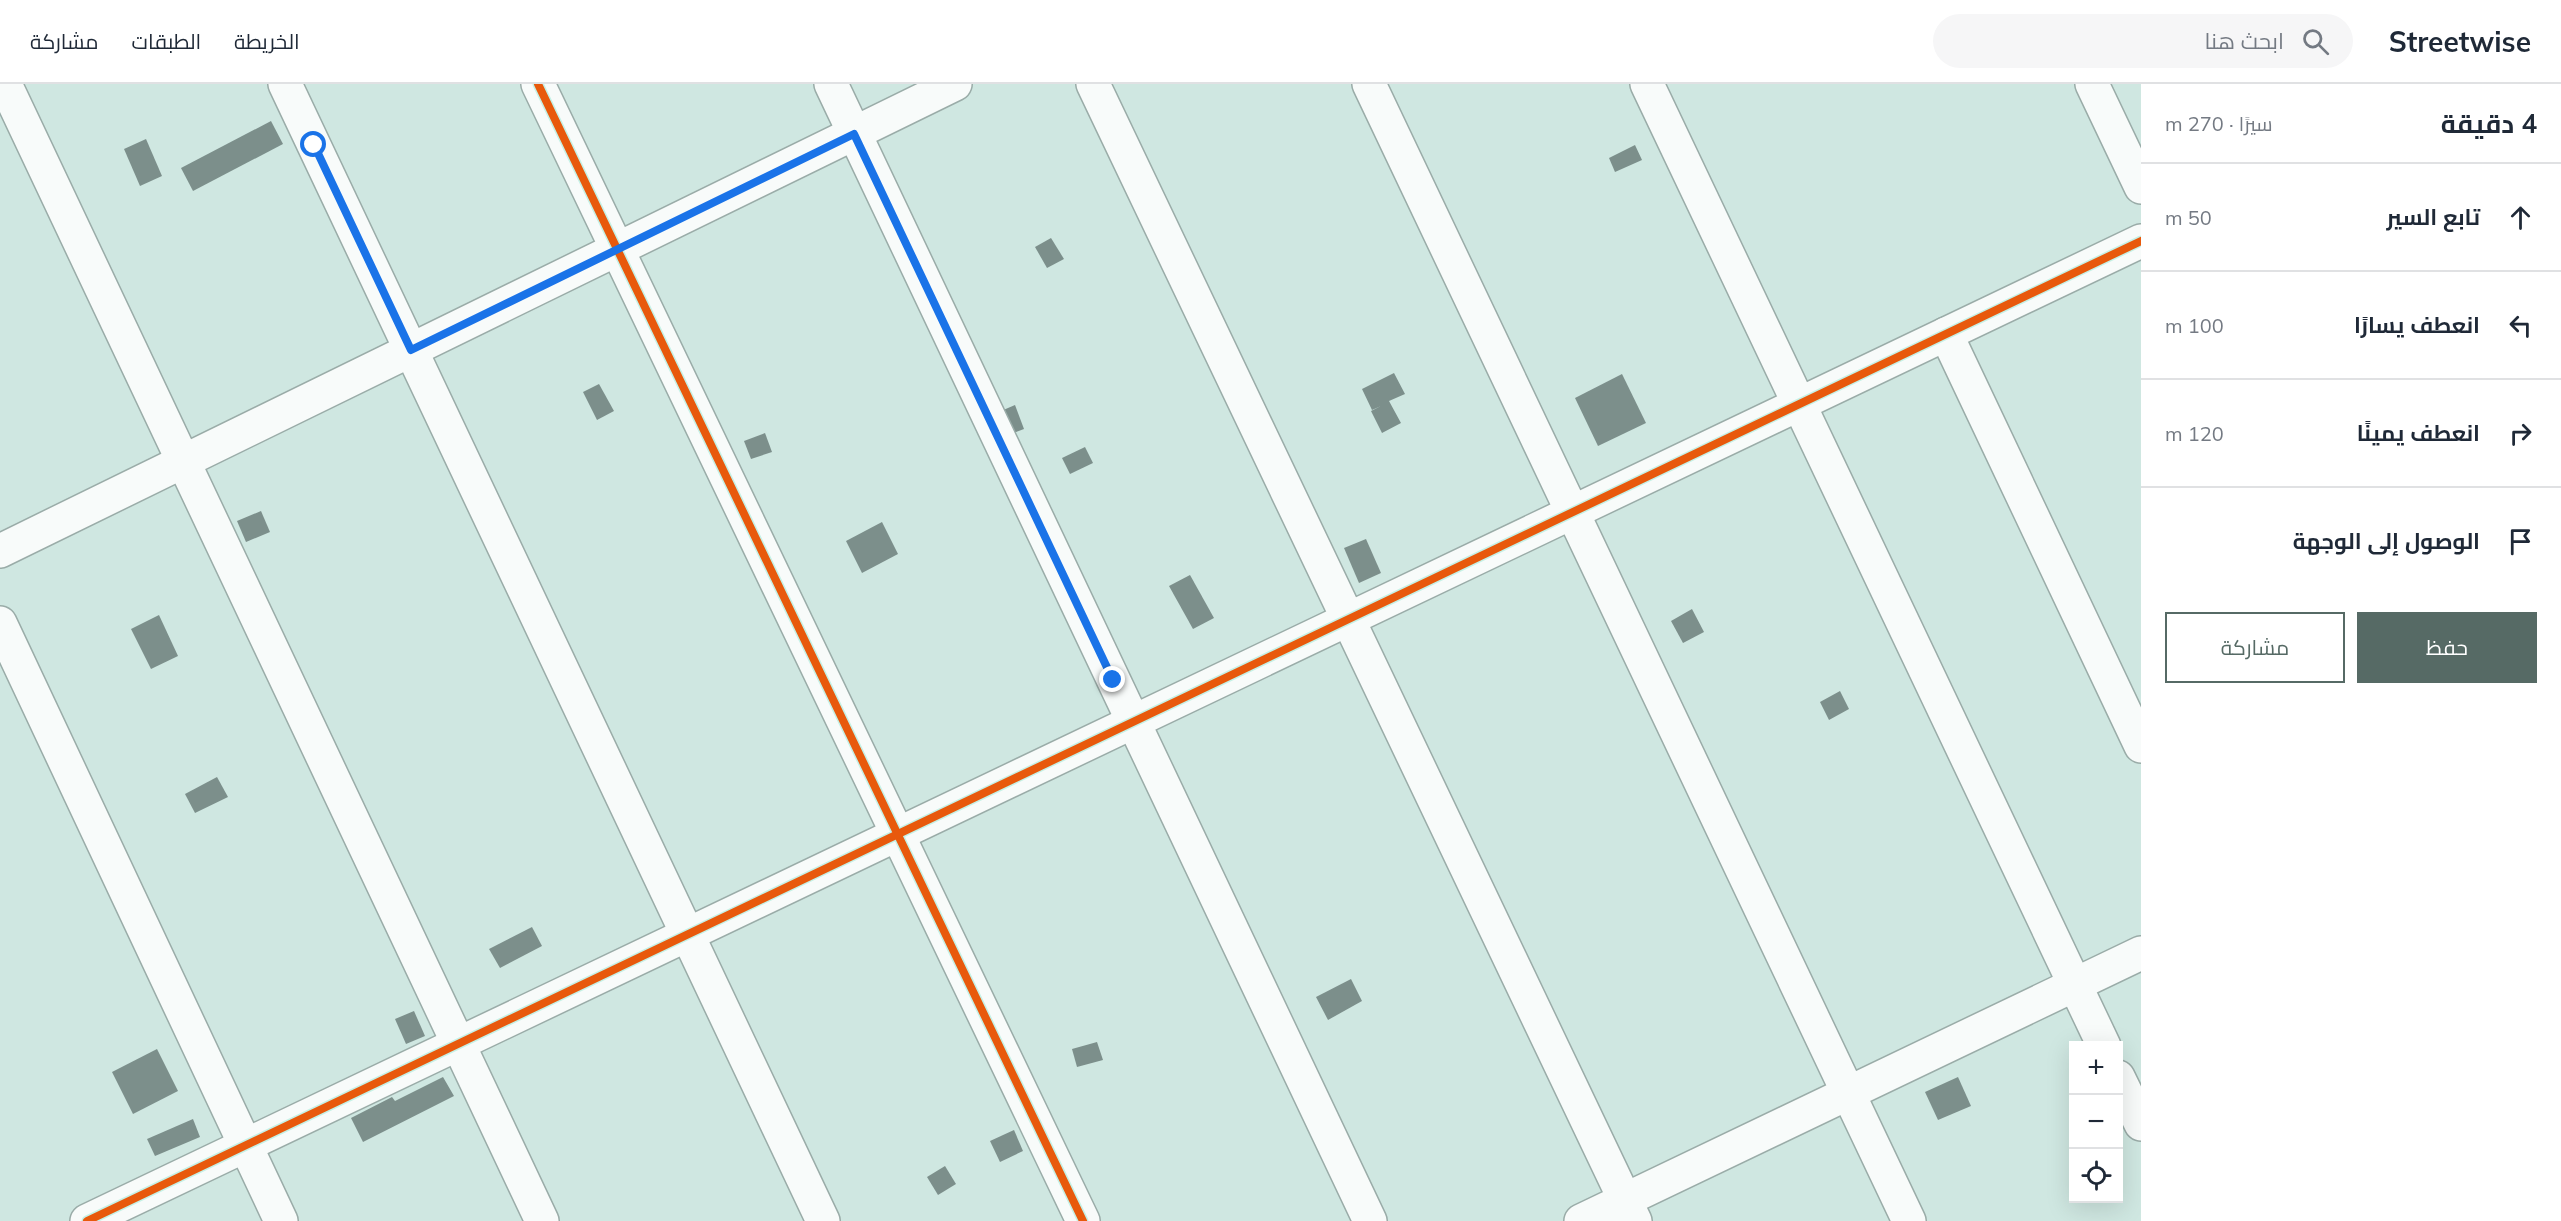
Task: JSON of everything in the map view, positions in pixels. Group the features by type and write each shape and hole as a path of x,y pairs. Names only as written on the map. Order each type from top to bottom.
{"street":[{"path":"5,84 542,1221"},
{"path":"285,84 823,1221"},
{"path":"538,84 1083,1221"},
{"path":"831,84 1370,1221"},
{"path":"0,551 955,84"},
{"path":"1093,84 1630,1210"},
{"path":"1369,84 1909,1221"},
{"path":"1647,84 2102,1041"},
{"path":"2092,84 2141,187"},
{"path":"87,1221 2141,241"},
{"path":"1946,334 2141,746"},
{"path":"0,623 281,1221"},
{"path":"1581,1221 1630,1210 1848,1093 2141,953"},
{"path":"2123,1087 2141,1124"}],"building":[{"path":"271,121 283,144 193,191 181,168"},
{"path":"146,139 162,176 140,186 124,149"},
{"path":"1635,145 1642,160 1615,172 1609,158"},
{"path":"1051,238 1064,259 1047,268 1035,247"},
{"path":"1394,373 1405,394 1389,401 1401,423 1382,433 1371,411 1381,406 1372,410 1362,389"},
{"path":"1622,374 1646,423 1598,446 1575,398"},
{"path":"599,384 614,411 597,420 583,392"},
{"path":"1015,405 1024,429 1011,434 1001,411"},
{"path":"765,433 772,452 751,459 744,441"},
{"path":"1085,447 1093,463 1070,474 1062,458"},
{"path":"261,511 270,532 246,542 237,521"},
{"path":"882,522 898,554 862,573 846,541"},
{"path":"1366,539 1381,573 1359,583 1344,548"},
{"path":"1190,575 1214,618 1193,629 1169,586"},
{"path":"1692,609 1704,632 1683,643 1671,621"},
{"path":"159,615 178,656 151,669 131,629"},
{"path":"1840,691 1849,709 1829,720 1820,702"},
{"path":"217,777 228,797 195,813 185,794"},
{"path":"532,927 542,946 500,968 489,949"},
{"path":"1351,979 1362,1001 1328,1020 1316,997"},
{"path":"414,1011 425,1036 406,1044 395,1019"},
{"path":"1097,1042 1103,1060 1077,1067 1072,1049"},
{"path":"157,1049 178,1091 133,1114 112,1072"},
{"path":"443,1077 454,1096 363,1142 351,1118 392,1097 395,1101"},
{"path":"1958,1077 1971,1106 1938,1120 1925,1092"},
{"path":"193,1119 200,1137 155,1156 147,1139"},
{"path":"1014,1130 1023,1151 1000,1162 990,1141"},
{"path":"945,1166 956,1184 938,1195 927,1177"}],"cycle path":[{"path":"538,84 1083,1221"},
{"path":"87,1221 2141,241"}],"route":[{"path":"314,145 411,350 854,134 1113,680"}]}
